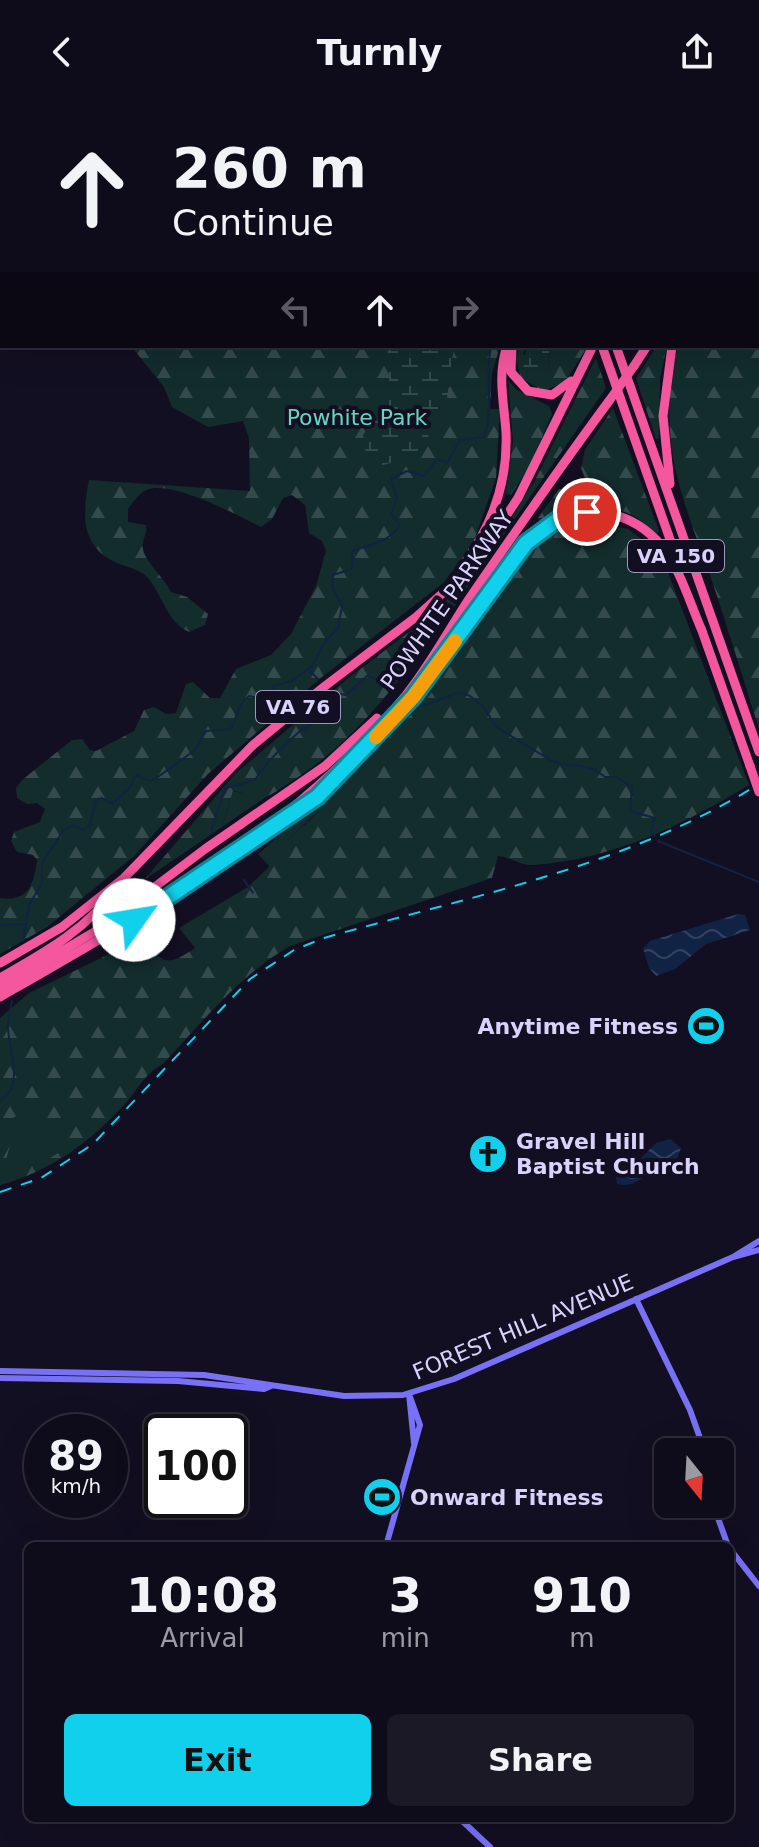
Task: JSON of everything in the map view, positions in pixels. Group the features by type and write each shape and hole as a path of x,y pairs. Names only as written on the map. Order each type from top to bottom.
{"highway":[{"path":"383,643 463,566 491,517 506,455 500,376 507,348"},
{"path":"513,348 509,365 514,379 524,389 539,395 552,395 565,389 594,349"},
{"name":"VA 150","path":"617,348 759,752"},
{"name":"POWHITE PARKWAY","path":"0,997 179,891 281,820 350,756 410,689 643,348"},
{"path":"672,348 664,399 666,462 672,492 715,629"},
{"name":"POWHITE PARKWAY","path":"0,963 62,927 124,878 253,745 442,595 500,526 526,483 594,349"},
{"name":"VA 150","path":"594,349 611,374 759,792"},
{"path":"281,820 317,797 394,718 522,547 557,520 582,512 602,512 623,517 644,529 670,558 703,633"},
{"name":"VA 76","path":"0,988 99,929 205,849 325,766 368,727 430,657"},
{"name":"VA 76","path":"0,978 71,935 108,901 124,878"}],"main road":[{"name":"FOREST HILL AVENUE","path":"0,1371 204,1375 356,1397 409,1394 454,1379 733,1257 759,1241"},
{"name":"FOREST HILL AVENUE","path":"733,1257 759,1250"},
{"path":"644,1316 643,1305 650,1293"},
{"path":"636,1299 690,1410 700,1438"},
{"name":"FOREST HILL AVENUE","path":"0,1378 178,1381 264,1389 271,1386"},
{"path":"387,1542 421,1423 409,1394"},
{"path":"718,1518 727,1542"},
{"path":"734,1554 759,1586"},
{"path":"463,1822 490,1847"}],"green space":[{"name":"Powhite Park","path":"133,348 499,348 492,373 490,409 500,409 496,478 471,549 443,583 322,677 208,774 134,856 47,927 0,954 0,898 17,897 28,890 37,860 33,855 17,852 11,841 14,832 40,822 45,809 37,803 27,804 17,798 16,788 22,780 72,740 82,739 90,750 96,751 134,731 144,710 154,707 166,714 176,713 186,684 193,682 210,698 220,698 236,669 271,655 291,634 316,586 326,551 322,541 309,533 305,505 292,495 283,498 272,519 261,527 221,507 171,489 146,490 136,498 128,509 128,522 146,525 144,553 171,592 187,597 208,614 205,625 189,632 170,615 145,575 115,562 95,547 89,537 85,516 89,480 250,491 249,438 243,421 208,427 172,407 164,387"},
{"path":"387,348 454,348 446,405 428,430 429,443 414,457 375,467 367,459 363,435 380,412 387,393"},
{"path":"519,348 525,348 523,354 548,375 549,348 587,348 565,382 543,391 521,378 516,359"},
{"path":"526,348 549,348 548,375 533,380 523,371"},
{"path":"656,348 666,348 660,379 659,438 656,439 636,378"},
{"path":"678,348 759,348 759,729 681,492 670,437 672,378"},
{"path":"596,358 606,388 539,484 535,480"},
{"path":"508,380 517,390 549,406 552,414 530,466 511,495 506,494 513,441"},
{"path":"613,408 659,531 657,534 625,512 601,508 541,522 538,518 559,489 589,489 581,468 585,450"},
{"path":"535,480 539,484 452,610 442,605 493,546"},
{"path":"583,520 628,529 661,554 749,785 672,827 619,848 563,862 534,865 498,856 492,878 290,946 238,985 163,1064 146,1077 125,1104 83,1143 52,1164 0,1185 0,1018 29,993 136,941 168,960 195,948 179,928 248,887 269,867 270,854 309,821 429,696 514,577 529,549 550,531","holes":["34,1106 60,1152 41,1163 33,1150 20,1164 5,1163 12,1140 4,1123"]},
{"path":"529,549 477,634 447,675 380,751 271,854 270,867 258,854 319,802 407,714"},
{"path":"446,604 452,610 416,658 378,705 337,747 314,766 265,797 233,791 222,827 144,880 235,774 347,679"},
{"path":"233,791 264,797 269,795 222,827"},
{"path":"34,1097 65,1149 24,1175 0,1180 0,1116"}],"water":[{"path":"738,914 745,915 750,930 706,944 675,969 656,976 649,968 643,948 650,941"},
{"path":"670,1139 681,1148 677,1159 661,1164 634,1183 617,1184 615,1170 638,1161 656,1143"}],"waterway":[{"path":"23,941 29,905 42,883 42,863 63,831 74,825 83,830 90,825 96,800 102,798 111,804 129,789 136,775 149,781 155,779 195,750 206,731 231,729 239,708 249,696 267,700 274,686 292,681 312,666 324,643 338,628 342,606 332,587 333,575 352,569 352,551 385,539 400,525 391,514 397,499 391,479 407,471 424,476 437,459 447,463 460,440 484,437 491,348"},
{"path":"308,669 318,679"},
{"path":"335,693 346,695 367,676 394,685"},
{"path":"416,701 426,705 459,692 470,696 484,707 496,727 552,761 591,768 605,777 617,777 632,788 630,811 655,818 651,830 655,836"},
{"path":"212,832 226,788 255,780 293,737 330,713 338,702 339,694"},
{"path":"658,841 759,882"},
{"path":"244,880 253,893"},
{"path":"0,925 26,924"},
{"path":"0,1101 8,1094 14,1076 8,1027 12,1001"}],"railway":[{"path":"0,1192 41,1178 93,1144 250,979 294,950 324,938 602,858 656,837 759,784"}],"slow traffic":[{"path":"376,737 413,697 455,641"}],"place":[{"name":"Anytime Fitness","path":"706,1026"},
{"name":"Gravel Hill Baptist Church","path":"488,1154"},
{"name":"Onward Fitness","path":"382,1497"}],"route":[{"path":"134,920 317,797 413,697 526,543 557,520 587,512"}]}
